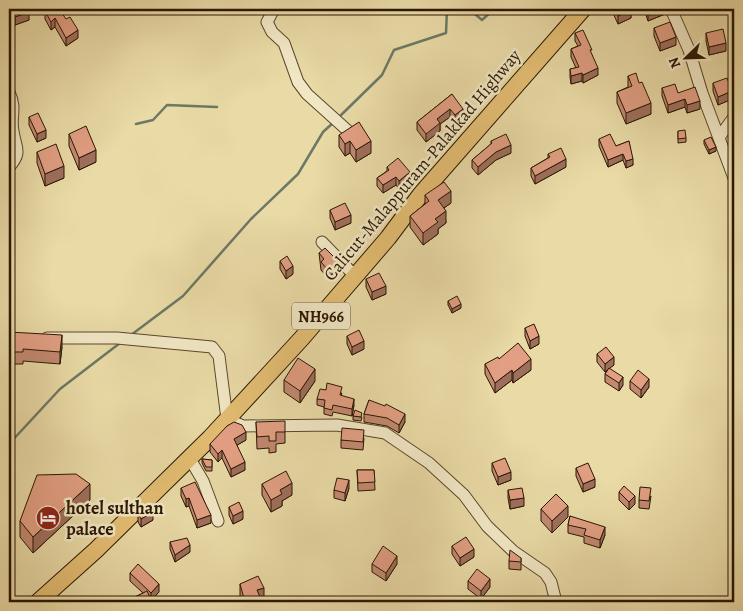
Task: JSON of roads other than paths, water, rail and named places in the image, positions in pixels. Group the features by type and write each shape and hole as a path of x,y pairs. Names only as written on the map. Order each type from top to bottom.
{"highway":[{"name":"Calicut-Malappuram-Palakkad Highway","path":"38,602 96,550 190,459 228,419 388,238 421,194 583,9"}],"street":[{"path":"274,9 267,22 272,32 284,43 298,82 307,94 332,114 344,127"},
{"path":"671,9 689,50 702,93 720,136 734,178"},
{"path":"9,92 15,111 12,130 18,144 16,159 9,166"},
{"path":"720,136 734,117"},
{"path":"322,242 355,276"},
{"path":"35,338 117,338 155,340 212,347 219,356 228,419 243,426 337,425 385,433 429,463 464,495 487,526 506,544 545,573 551,582 557,602"},
{"path":"190,459 203,481 218,521"}],"waterway":[{"path":"338,118 382,75 394,50 446,33 447,9"},
{"path":"469,9 482,20 494,9"},
{"path":"136,124 153,120 167,105 217,107"},
{"path":"131,335 183,296 251,219 298,174 323,132 334,122"},
{"path":"9,444 60,389 120,343"}],"place":[{"name":"hotel sulthan palace","path":"48,518"}]}
